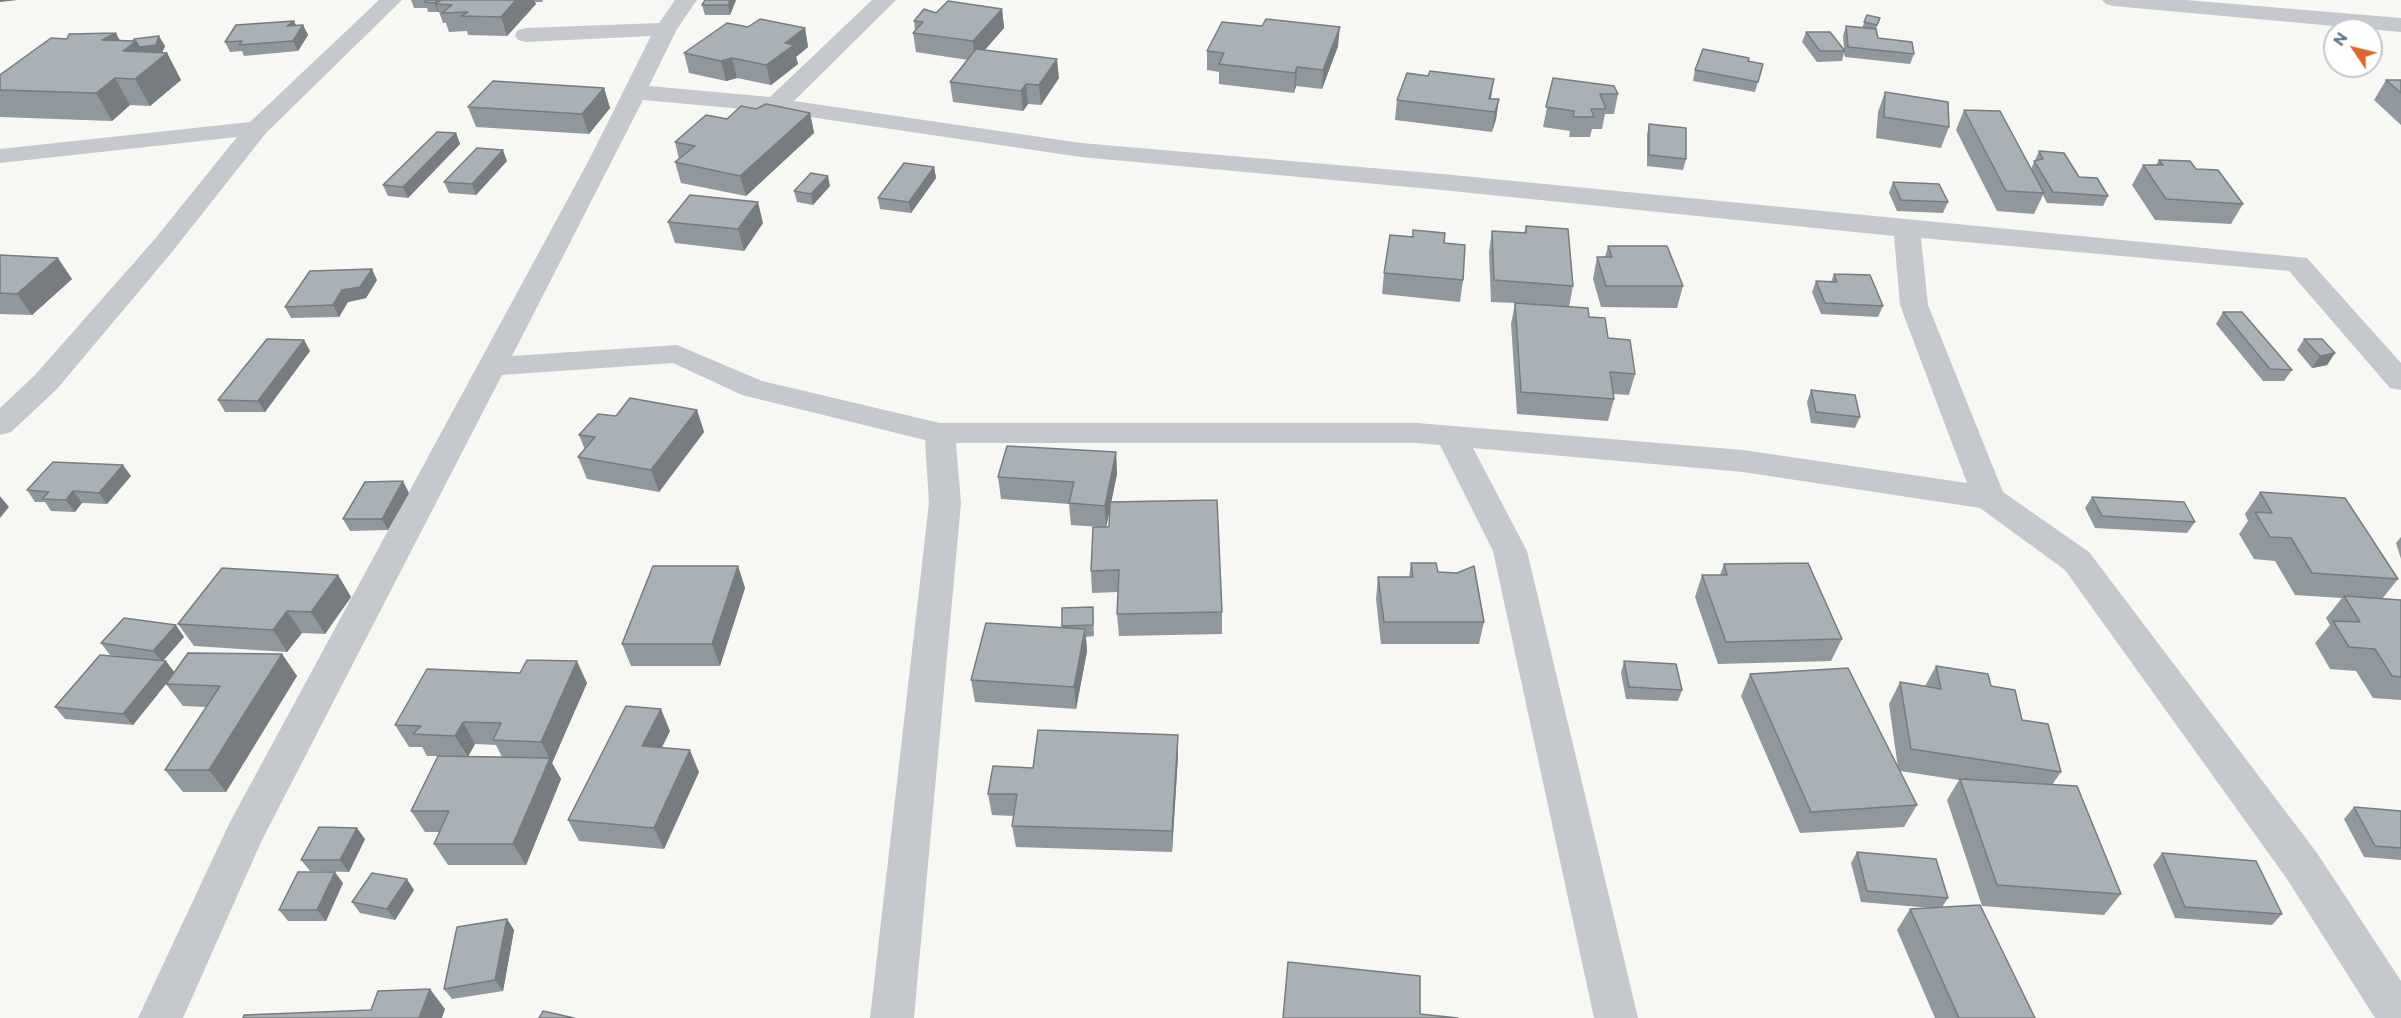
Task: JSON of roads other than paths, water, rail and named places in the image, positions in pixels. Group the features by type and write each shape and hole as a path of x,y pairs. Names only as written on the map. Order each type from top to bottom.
{"street":[{"path":"0,425 46,382 124,292 257,128 391,0"},
{"path":"160,1018 244,834 491,368 666,29 686,0"},
{"path":"776,105 864,17 885,0"},
{"path":"2113,0 2401,25"},
{"path":"526,35 666,29"},
{"path":"635,92 776,105 1082,150 2297,264 2401,381"},
{"path":"0,156 257,128"},
{"path":"1907,229 1914,305 1989,498"},
{"path":"491,368 677,354 753,388 940,433 1417,433 1743,461 1989,498 2077,561 2302,866 2400,1018"},
{"path":"892,1018 945,503 940,433"},
{"path":"1451,436 1510,551 1616,1018"}]}
